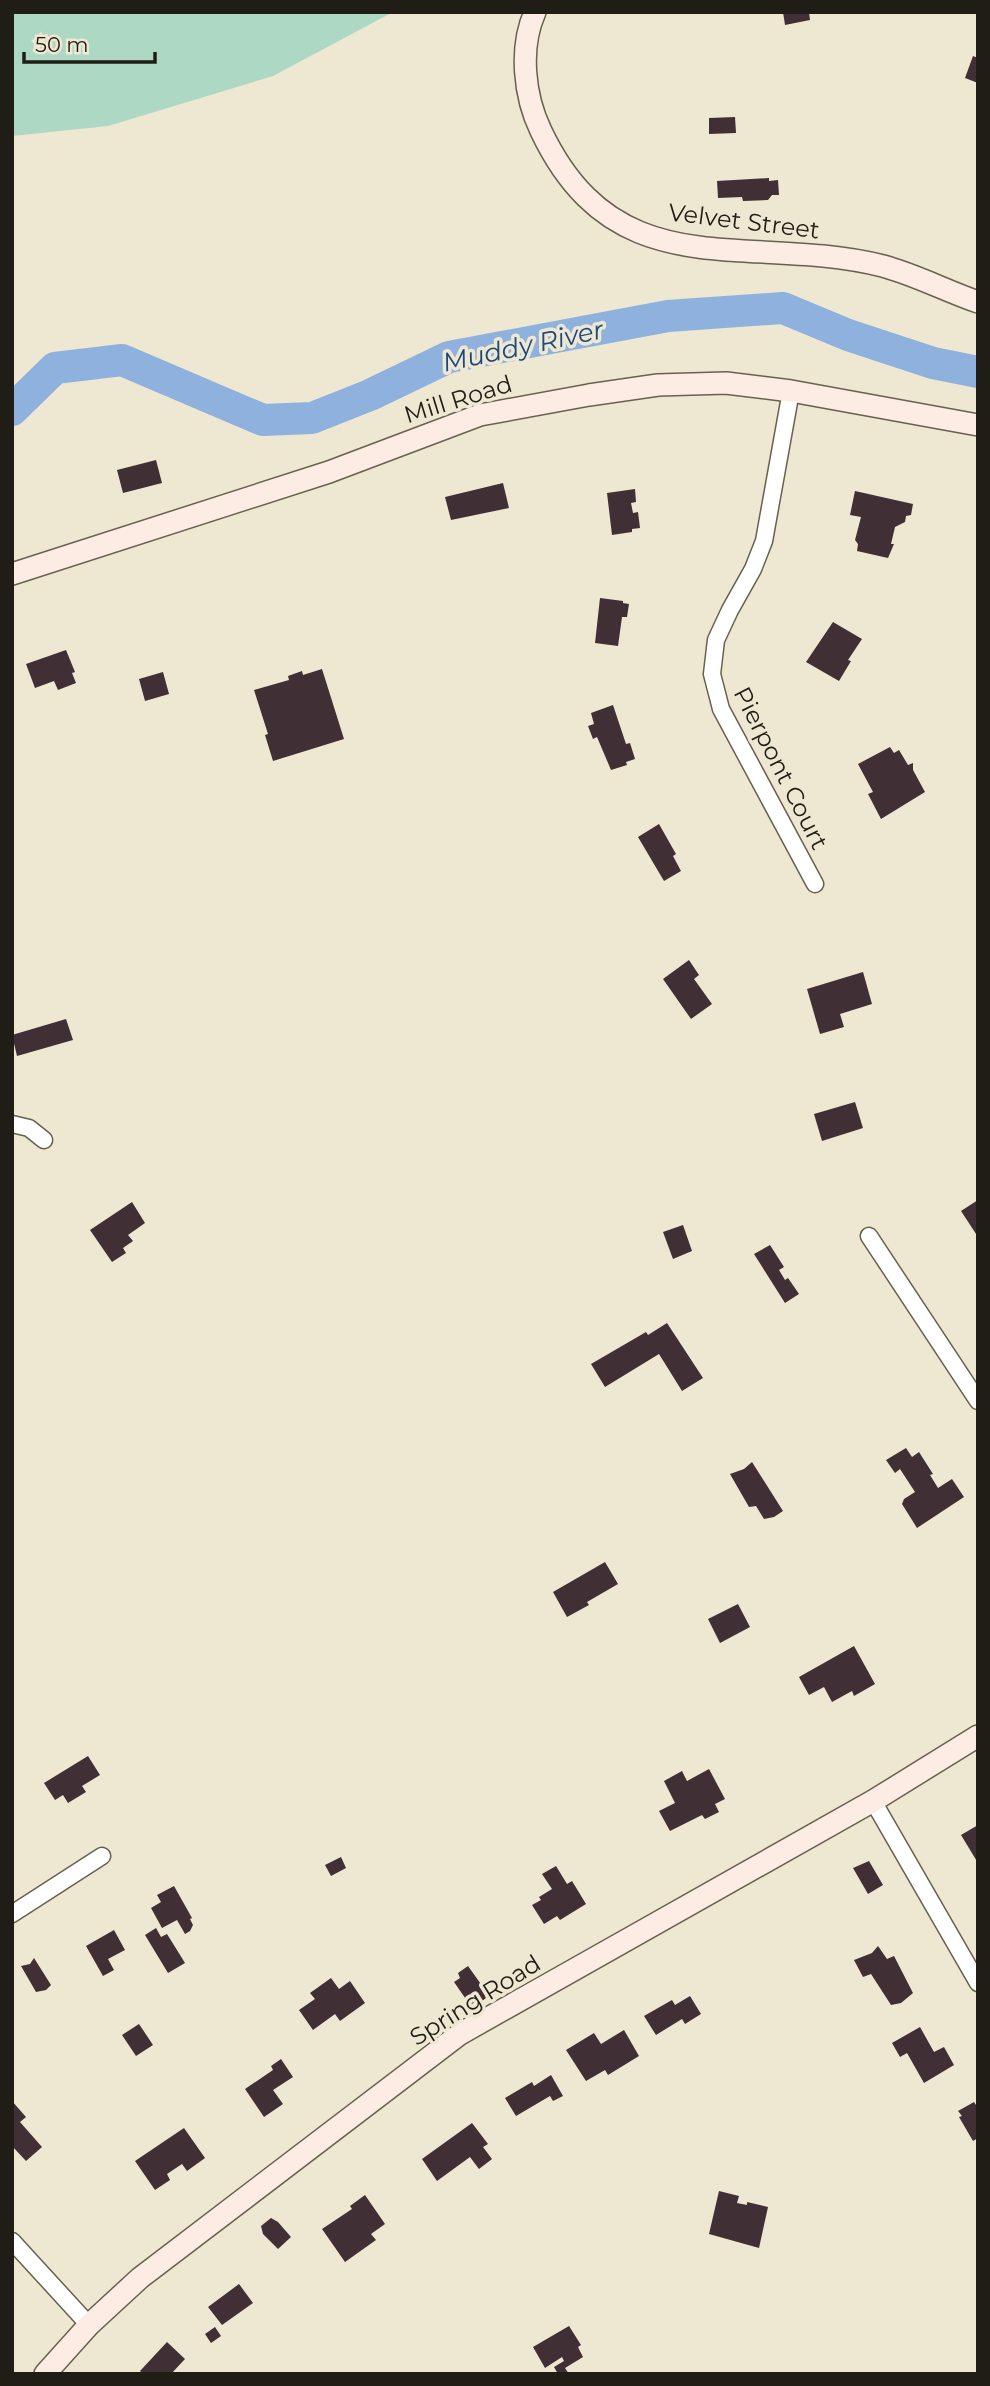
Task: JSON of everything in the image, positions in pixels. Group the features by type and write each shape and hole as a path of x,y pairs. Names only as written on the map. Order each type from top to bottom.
{"street":[{"name":"Velvet Street","path":"535,12 530,22 525,49 527,89 538,124 561,169 575,187 605,214 650,236 679,245 837,258 884,267 978,302"},
{"name":"Mill Road","path":"12,574 317,476 480,415 575,397 684,383 726,383 790,391 978,425"},
{"name":"Pierpont Court","path":"790,391 764,541 753,569 716,640 712,674 721,709 815,884"},
{"path":"12,1124 29,1128 44,1140"},
{"path":"869,1236 978,1401"},
{"name":"Spring Road","path":"46,2374 89,2325 140,2278 460,2034 873,1801 978,1736"},
{"path":"873,1801 978,1983"},
{"path":"12,1914 102,1856"},
{"path":"12,2241 89,2325"}],"green space":[{"path":"12,12 393,12 273,76 108,126 12,136"}],"building":[{"path":"783,12 809,12 810,20 785,25"},
{"path":"973,56 978,58 978,83 965,78"},
{"path":"735,117 736,133 709,134 709,118"},
{"path":"769,178 769,181 778,180 779,195 772,195 768,200 718,198 717,181"},
{"path":"156,460 162,483 123,493 117,470"},
{"path":"503,483 509,508 451,520 445,497"},
{"path":"635,489 636,502 631,503 633,513 638,512 640,528 612,535 607,493"},
{"path":"855,491 913,504 911,515 906,516 905,522 895,527 891,544 894,544 888,558 857,551 858,544 855,540 861,517 850,515"},
{"path":"600,598 629,604 627,617 622,617 618,646 595,643"},
{"path":"833,622 862,639 848,660 851,661 839,681 806,662"},
{"path":"66,650 75,672 72,673 76,683 58,690 54,681 35,688 26,664"},
{"path":"322,669 344,739 273,761 265,735 268,734 254,690 289,680 288,676 302,671 303,675"},
{"path":"163,672 169,694 145,701 139,679"},
{"path":"613,705 626,744 630,743 635,759 626,762 627,765 611,770 597,737 593,739 588,726 594,724 591,713"},
{"path":"890,747 894,753 899,750 908,765 913,763 913,770 925,792 881,819 868,794 873,792 858,764"},
{"path":"659,824 676,854 673,856 681,871 664,881 638,837"},
{"path":"689,960 699,975 694,979 712,1004 691,1019 663,979"},
{"path":"863,972 872,1004 840,1014 844,1027 820,1034 807,989"},
{"path":"66,1019 73,1040 17,1056 12,1035"},
{"path":"855,1102 863,1128 822,1141 814,1114"},
{"path":"978,1200 978,1237 961,1211"},
{"path":"132,1202 145,1223 128,1235 133,1241 123,1248 126,1253 112,1262 90,1230"},
{"path":"683,1225 692,1251 673,1259 663,1232"},
{"path":"770,1245 784,1267 779,1270 799,1294 785,1303 754,1254"},
{"path":"667,1323 703,1378 682,1391 659,1354 605,1387 591,1364"},
{"path":"906,1448 912,1457 919,1452 933,1474 930,1475 938,1488 952,1479 964,1497 917,1528 902,1504 904,1499 915,1492 900,1469 895,1473 886,1460"},
{"path":"752,1462 783,1511 774,1517 764,1519 756,1506 749,1507 730,1474 744,1469"},
{"path":"605,1562 618,1584 567,1617 553,1592"},
{"path":"738,1604 750,1627 720,1643 708,1619"},
{"path":"854,1646 875,1684 854,1696 852,1691 832,1702 824,1687 809,1695 799,1677"},
{"path":"88,1756 100,1775 82,1786 86,1792 68,1803 63,1795 55,1800 44,1783"},
{"path":"709,1769 725,1799 715,1804 719,1812 705,1819 702,1815 670,1831 659,1811 675,1803 664,1781 682,1771 687,1781"},
{"path":"978,1825 978,1863 961,1835"},
{"path":"341,1857 346,1868 331,1876 325,1865"},
{"path":"869,1861 883,1885 868,1894 853,1868"},
{"path":"556,1866 567,1884 572,1881 586,1904 560,1920 557,1916 544,1924 532,1905 552,1889 542,1874"},
{"path":"174,1886 192,1918 190,1919 193,1925 185,1934 177,1920 162,1928 151,1908 161,1902 157,1895"},
{"path":"156,1928 161,1937 167,1934 185,1963 168,1973 145,1935"},
{"path":"114,1930 125,1950 108,1959 114,1970 103,1976 86,1946"},
{"path":"878,1946 887,1959 894,1956 913,1993 901,2003 891,2005 871,1974 863,1977 854,1960 872,1953"},
{"path":"34,1958 51,1985 46,1990 36,1992 21,1966 30,1964"},
{"path":"468,1966 488,1994 477,2005 475,2002 470,2005 454,1982 460,1978 458,1973"},
{"path":"331,1978 339,1989 350,1981 365,2003 340,2021 335,2014 313,2030 299,2010 315,1999 310,1993"},
{"path":"690,1996 701,2014 685,2024 682,2019 656,2035 644,2016 672,2000 675,2005"},
{"path":"139,2024 153,2045 136,2056 122,2035"},
{"path":"920,2027 934,2052 944,2047 954,2065 924,2083 907,2053 900,2057 892,2043"},
{"path":"624,2030 639,2056 608,2075 605,2070 586,2081 566,2050 594,2033 601,2044"},
{"path":"281,2059 293,2077 273,2090 283,2104 264,2117 245,2089 273,2070 271,2066"},
{"path":"551,2075 563,2096 553,2101 550,2096 516,2116 505,2098 532,2082 534,2086"},
{"path":"12,2101 26,2117 20,2122 42,2147 26,2161 12,2146"},
{"path":"974,2102 978,2108 978,2138 973,2141 958,2111"},
{"path":"472,2123 488,2144 483,2147 492,2159 479,2169 470,2157 437,2181 422,2159"},
{"path":"184,2128 205,2158 187,2171 182,2164 167,2174 170,2180 155,2190 135,2161"},
{"path":"719,2191 739,2196 737,2203 747,2205 747,2202 768,2207 759,2248 709,2234"},
{"path":"365,2195 385,2224 371,2234 376,2240 345,2262 322,2229 352,2209 350,2206"},
{"path":"271,2218 291,2237 278,2249 263,2234 261,2226"},
{"path":"239,2284 253,2303 222,2325 208,2307"},
{"path":"569,2326 581,2345 578,2347 583,2357 565,2368 569,2374 558,2374 554,2367 564,2361 562,2357 545,2368 533,2347"},
{"path":"215,2327 221,2336 211,2343 205,2334"},
{"path":"167,2342 185,2359 171,2374 143,2374 140,2371"}],"waterway":[{"name":"Muddy River","path":"12,410 55,368 122,360 263,420 312,418 370,395 449,357 668,316 783,308 848,335 933,363 978,372"}]}
